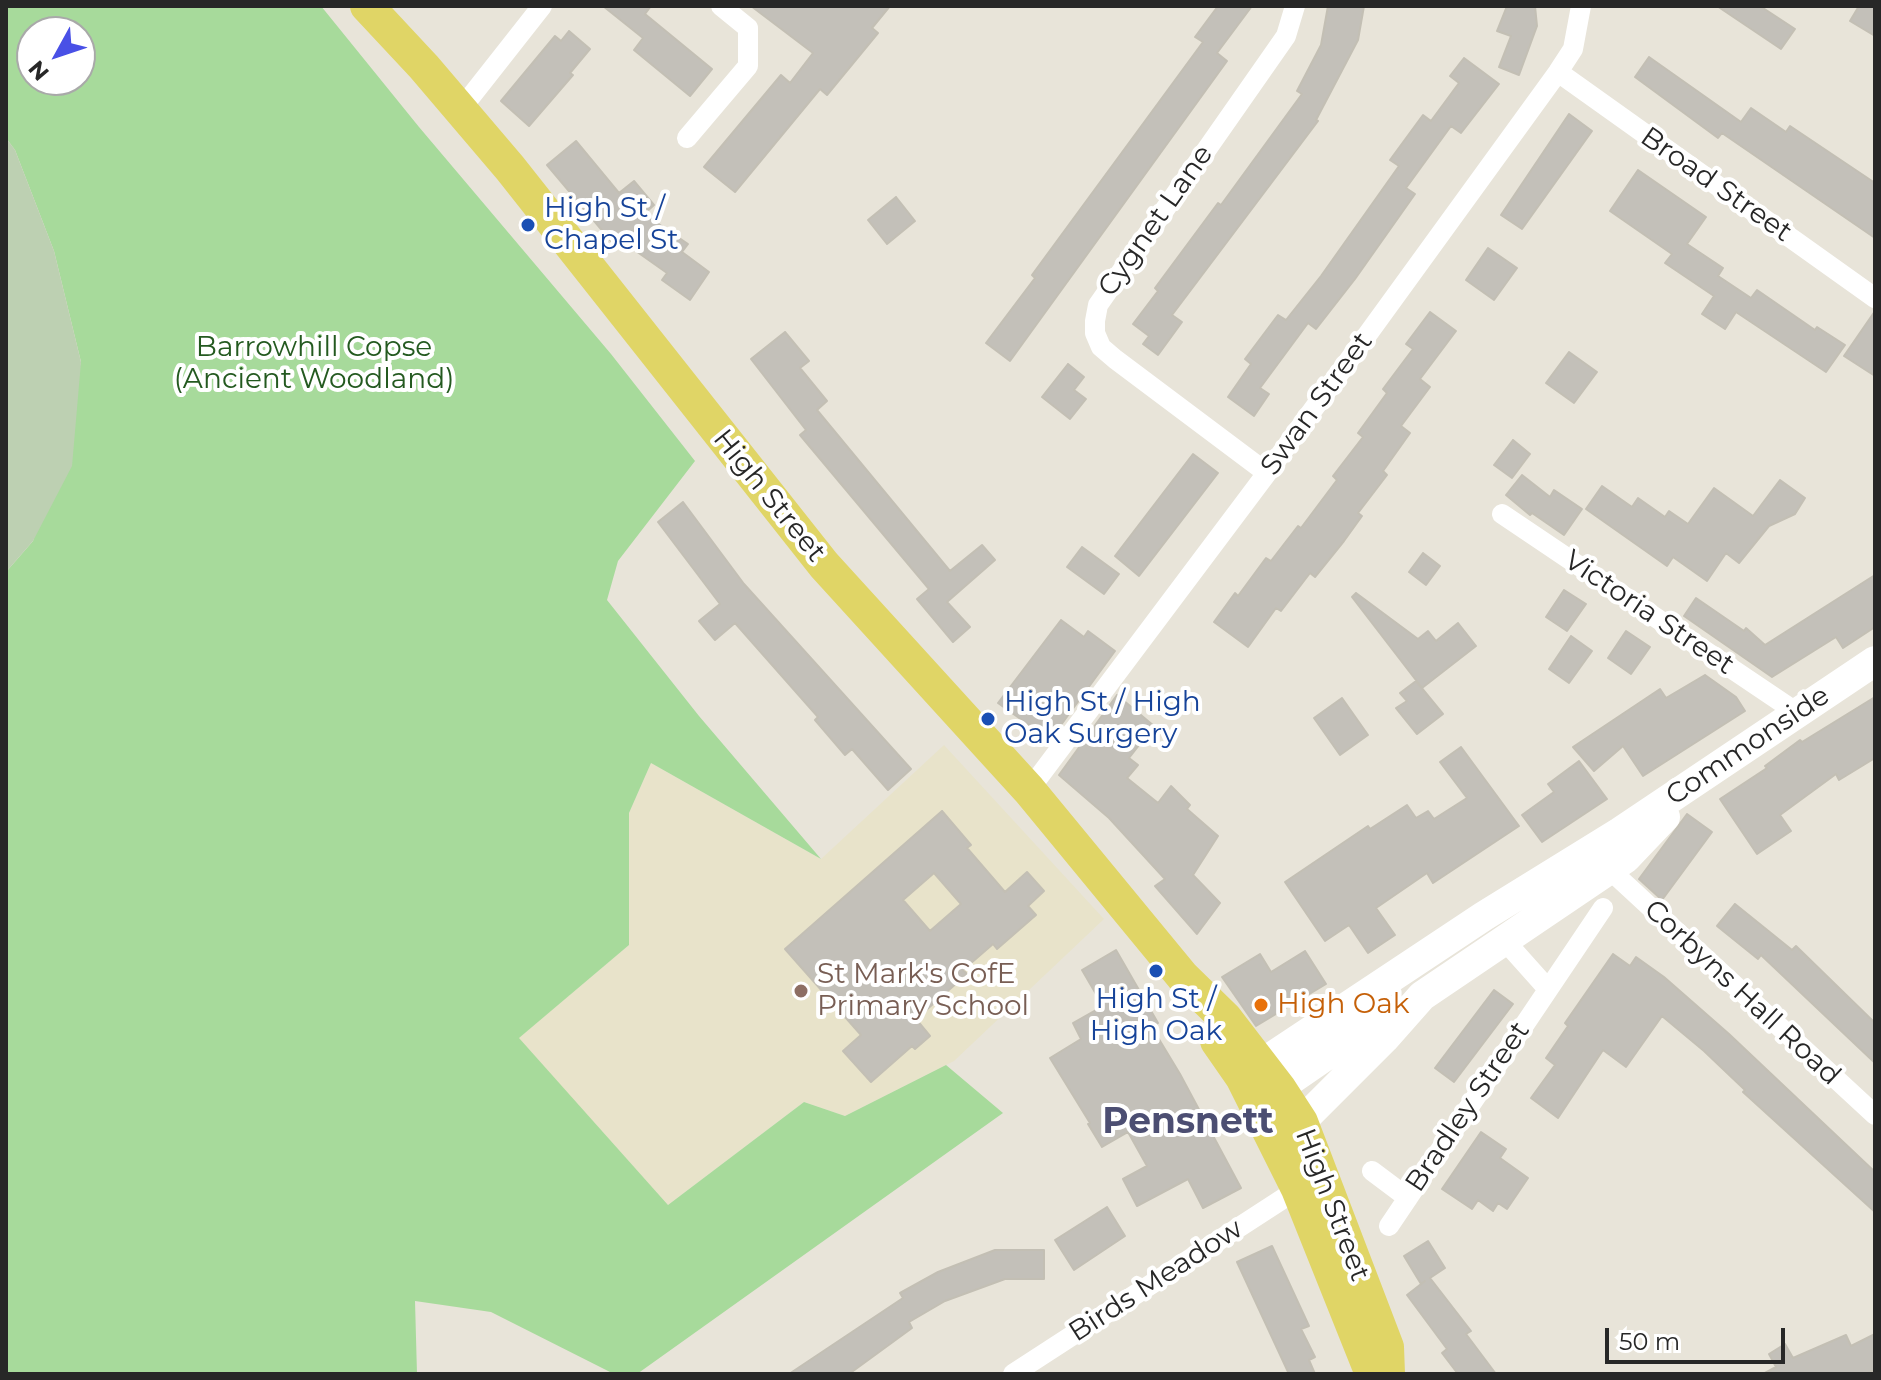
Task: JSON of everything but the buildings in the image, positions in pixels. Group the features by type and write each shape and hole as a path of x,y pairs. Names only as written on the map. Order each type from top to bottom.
{"main road":[{"name":"High Street","path":"367,6 461,109 824,565 1029,790 1183,977 1203,1020 1301,1122 1387,1347 1388,1374"},
{"name":"Commonside","path":"1600,859 1620,832 1875,661"},
{"path":"1258,1080 1484,916 1600,859 1626,858 1702,778"},
{"path":"1301,1122 1422,996 1505,941 1600,859"},
{"path":"1484,916 1505,941"},
{"path":"1258,1080 1403,1002 1422,996"},
{"name":"High Street","path":"1258,1080 1372,1374"}],"street":[{"path":"461,109 542,6"},
{"path":"687,138 748,66 748,28 721,6"},
{"name":"Cygnet Lane","path":"1267,473 1101,347 1095,333 1095,321 1098,305 1286,36 1295,6"},
{"name":"Swan Street","path":"1029,790 1267,473 1558,72 1573,49 1581,6"},
{"name":"Broad Street","path":"1558,72 1875,298"},
{"name":"Victoria Street","path":"1502,514 1796,712"},
{"name":"Corbyns Hall Road","path":"1600,859 1875,1115"},
{"name":"Bradley Street","path":"1389,1226 1603,908"},
{"path":"1505,941 1547,988"},
{"path":"1372,1171 1408,1198"},
{"name":"Birds Meadow","path":"1013,1374 1298,1189"}],"shaded area":[{"name":"St Mark's CofE Primary School","path":"944,745 1104,919 954,1061 845,1116 804,1102 668,1205 518,1038 629,945 629,813 651,763 821,859"}],"green space":[{"name":"Barrowhill Copse (Ancient Woodland)","path":"6,6 321,6 611,354 695,461 618,561 607,600 699,716 821,859 651,763 629,813 629,945 519,1038 668,1205 804,1102 845,1116 946,1065 1003,1113 637,1374 614,1374 491,1312 415,1301 417,1374 6,1374 6,572 33,541 81,362 54,251 15,150 6,138"},
{"path":"6,138 15,150 54,251 81,362 72,466 33,541 6,572"}],"place":[{"name":"High St / Chapel St","path":"528,225"},
{"name":"High St / High Oak Surgery","path":"988,719"},
{"name":"High St / High Oak","path":"1156,971"},
{"name":"St Mark's CofE Primary School","path":"801,991"},
{"name":"High Oak","path":"1261,1005"}],"district":[{"name":"Pensnett","path":"1188,1122"}]}
